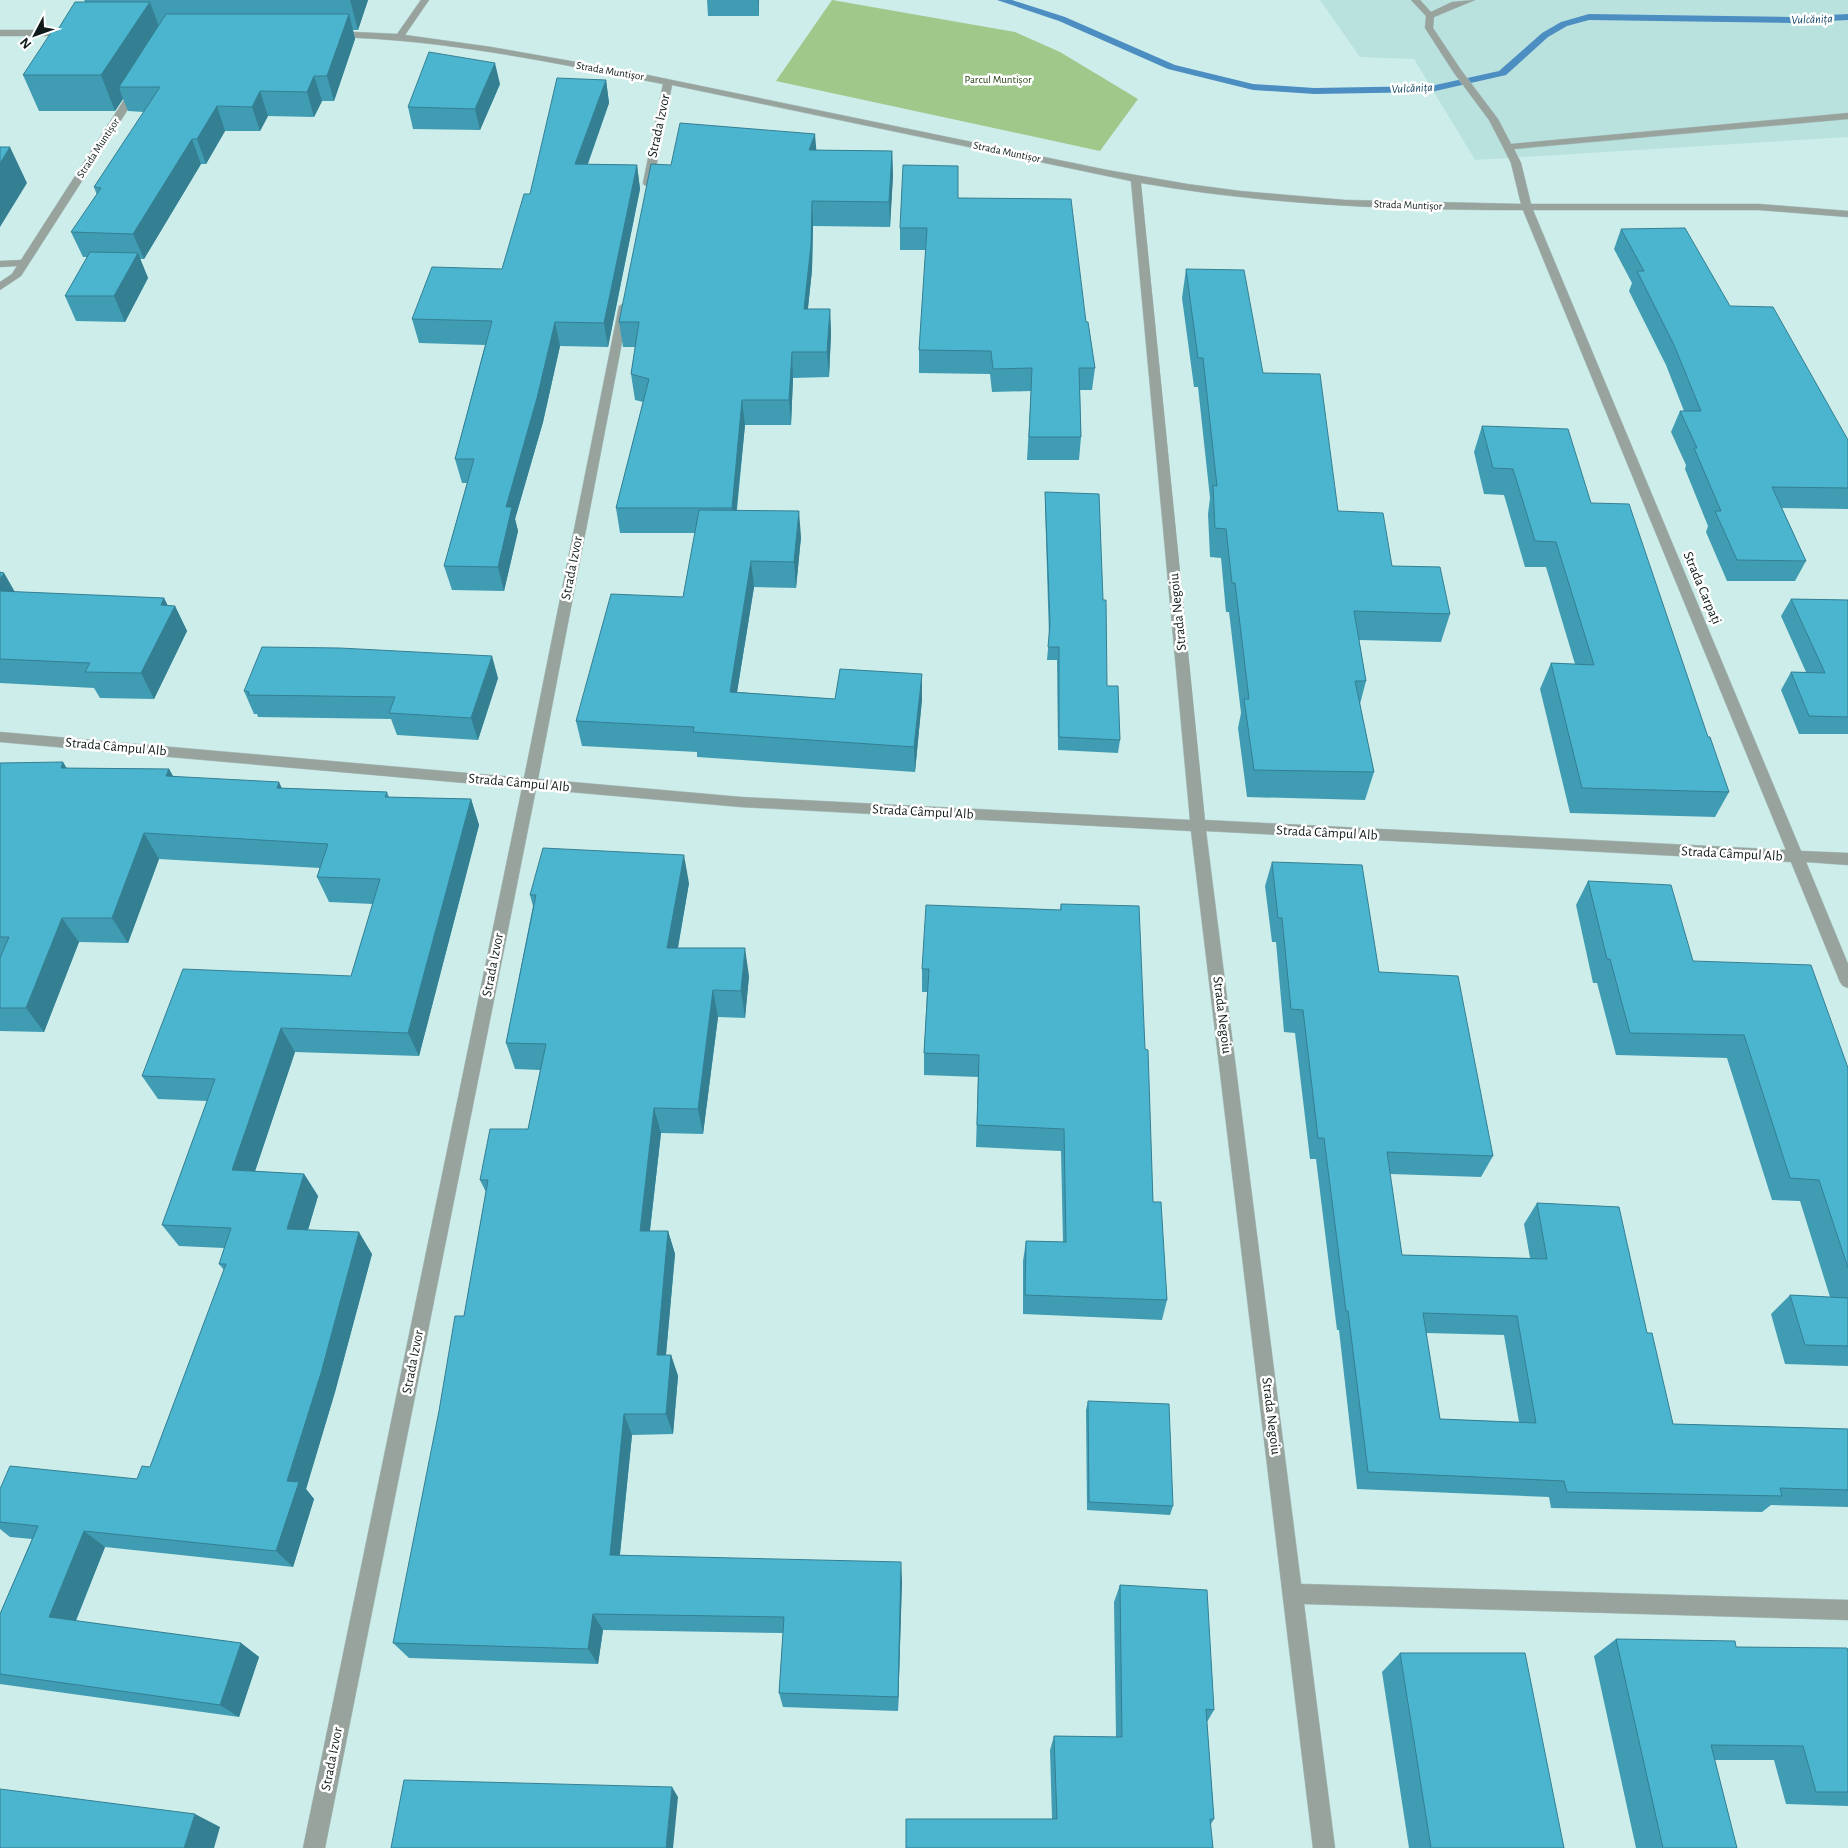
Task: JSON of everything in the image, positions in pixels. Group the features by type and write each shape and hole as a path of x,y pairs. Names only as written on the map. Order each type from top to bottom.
{"street":[{"path":"400,36 425,0"},
{"path":"1415,0 1430,16 1455,4 1471,0"},
{"name":"Strada Carpați","path":"1430,16 1429,28 1457,71 1493,119 1516,163 1528,207 1848,982"},
{"path":"0,33 76,33"},
{"name":"Strada Muntișor","path":"320,34 400,36 458,44 668,82 1136,179 1257,196 1327,202 1436,206 1720,207 1822,210 1848,214"},
{"name":"Strada Muntișor","path":"0,287 16,276 140,82"},
{"name":"Strada Izvor","path":"644,200 668,82"},
{"path":"1508,147 1848,116"},
{"name":"Strada Negoiu","path":"1136,179 1198,827 1324,1848"},
{"path":"0,264 24,263"},
{"name":"Strada Izvor","path":"314,1848 530,784 627,288"},
{"name":"Strada Câmpul Alb","path":"0,737 742,802 1798,858 1848,859"},
{"path":"1293,1594 1848,1610"}],"shaded area":[{"path":"1320,0 1848,0 1848,137 1475,160 1414,59 1360,57"}],"green space":[{"name":"Parcul Muntișor","path":"832,0 1015,32 1060,52 1138,99 1100,151 776,81"}],"building":[{"path":"75,2 150,2 101,75 23,75 52,31 57,31"},
{"path":"166,14 349,14 327,76 314,76 307,92 260,91 252,107 217,106 197,139 192,139 133,234 71,232 101,188 94,187 160,87 119,87"},
{"path":"429,52 495,63 475,109 408,107"},
{"path":"557,78 606,80 575,164 637,165 604,323 555,322 537,398 506,507 512,507 498,567 444,566 474,459 455,459 492,321 412,319 432,267 502,269 524,194 530,194"},
{"path":"680,123 815,134 809,150 892,151 889,202 812,201 811,245 804,309 830,309 827,352 792,352 789,400 742,400 732,508 616,508 649,379 631,374 639,322 619,322 651,164 671,165"},
{"path":"0,147 10,147 0,163"},
{"path":"903,165 958,166 958,198 1071,199 1086,322 1088,322 1095,368 1079,368 1081,437 1029,437 1032,368 993,369 991,351 919,350 927,228 900,228"},
{"path":"1685,228 1730,306 1773,307 1848,440 1848,488 1772,487 1806,561 1737,560 1715,511 1721,511 1694,448 1697,448 1680,411 1701,411 1674,345 1637,271 1644,271 1621,229"},
{"path":"90,252 138,253 114,296 65,296"},
{"path":"1186,269 1244,270 1263,373 1320,374 1338,511 1383,513 1392,566 1440,567 1450,614 1354,611 1366,681 1355,681 1374,772 1254,770 1244,699 1249,699 1235,583 1232,583 1226,529 1215,528 1213,485 1217,486 1203,358 1198,358"},
{"path":"1482,426 1568,429 1591,503 1629,504 1708,737 1710,737 1729,792 1582,788 1551,663 1594,665 1556,542 1535,541 1513,469 1493,468"},
{"path":"1045,492 1099,494 1103,600 1106,600 1107,686 1118,686 1120,740 1059,737 1059,647 1048,647 1050,624"},
{"path":"699,510 799,511 794,562 751,561 730,692 835,699 840,669 922,674 914,747 693,732 694,727 576,721 611,594 683,597"},
{"path":"0,591 164,598 161,605 175,606 141,673 85,672 90,663 0,659"},
{"path":"1791,599 1848,600 1848,717 1809,716 1791,672 1825,673"},
{"path":"262,647 340,648 492,656 471,718 389,713 395,697 248,695 249,692 244,691"},
{"path":"63,762 61,768 169,769 166,776 279,782 277,788 387,792 385,797 471,799 408,1033 281,1028 232,1170 304,1174 287,1229 359,1232 321,1373 287,1481 299,1482 276,1551 84,1531 49,1617 241,1643 220,1705 0,1674 0,1614 38,1526 0,1522 0,1489 10,1466 137,1479 142,1466 150,1467 226,1264 219,1264 231,1228 162,1225 215,1079 142,1076 183,969 351,976 380,879 317,877 328,844 144,833 112,918 62,918 26,1008 0,1008 0,958 9,937 0,937 0,763"},
{"path":"543,848 684,855 667,948 745,948 741,991 713,990 698,1109 654,1108 640,1231 668,1231 657,1355 671,1355 666,1414 624,1414 610,1555 901,1562 898,1697 779,1693 784,1617 593,1614 588,1649 393,1643 439,1411 455,1316 464,1316 488,1180 480,1180 490,1129 528,1129 546,1044 506,1043 536,895 530,895"},
{"path":"1272,862 1362,865 1379,972 1458,976 1493,1156 1387,1152 1402,1255 1547,1259 1537,1203 1619,1207 1647,1333 1652,1333 1673,1424 1848,1429 1848,1490 1780,1488 1782,1496 1567,1492 1564,1481 1368,1472 1324,1138 1318,1138 1303,1010 1291,1009 1282,918 1278,918","holes":["1423,1313 1517,1316 1536,1423 1440,1419"]},
{"path":"1588,881 1671,885 1693,961 1811,965 1848,1068 1848,1268 1819,1180 1790,1178 1744,1035 1630,1033 1610,959 1607,959"},
{"path":"1061,904 1139,906 1145,1049 1148,1050 1153,1202 1161,1202 1167,1300 1025,1295 1026,1241 1066,1242 1064,1129 977,1125 979,1055 924,1053 929,969 922,969 926,905 1061,910"},
{"path":"1790,1295 1848,1298 1848,1346 1805,1345"},
{"path":"1088,1401 1169,1404 1173,1506 1089,1502"},
{"path":"1120,1585 1207,1590 1214,1710 1206,1709 1214,1819 1210,1819 1213,1848 906,1848 906,1819 1057,1819 1054,1736 1122,1737"},
{"path":"1616,1639 1735,1641 1736,1647 1847,1648 1848,1792 1816,1792 1803,1746 1711,1745 1737,1848 1663,1848"},
{"path":"1400,1653 1525,1653 1564,1848 1431,1848"},
{"path":"404,1780 672,1787 666,1848 391,1848"},
{"path":"0,1789 195,1814 184,1848 0,1848"}],"waterway":[{"name":"Vulcănița","path":"1002,0 1062,19 1172,67 1253,87 1314,91 1431,89 1502,73 1545,35 1564,24 1589,17 1791,20 1848,17"}]}
